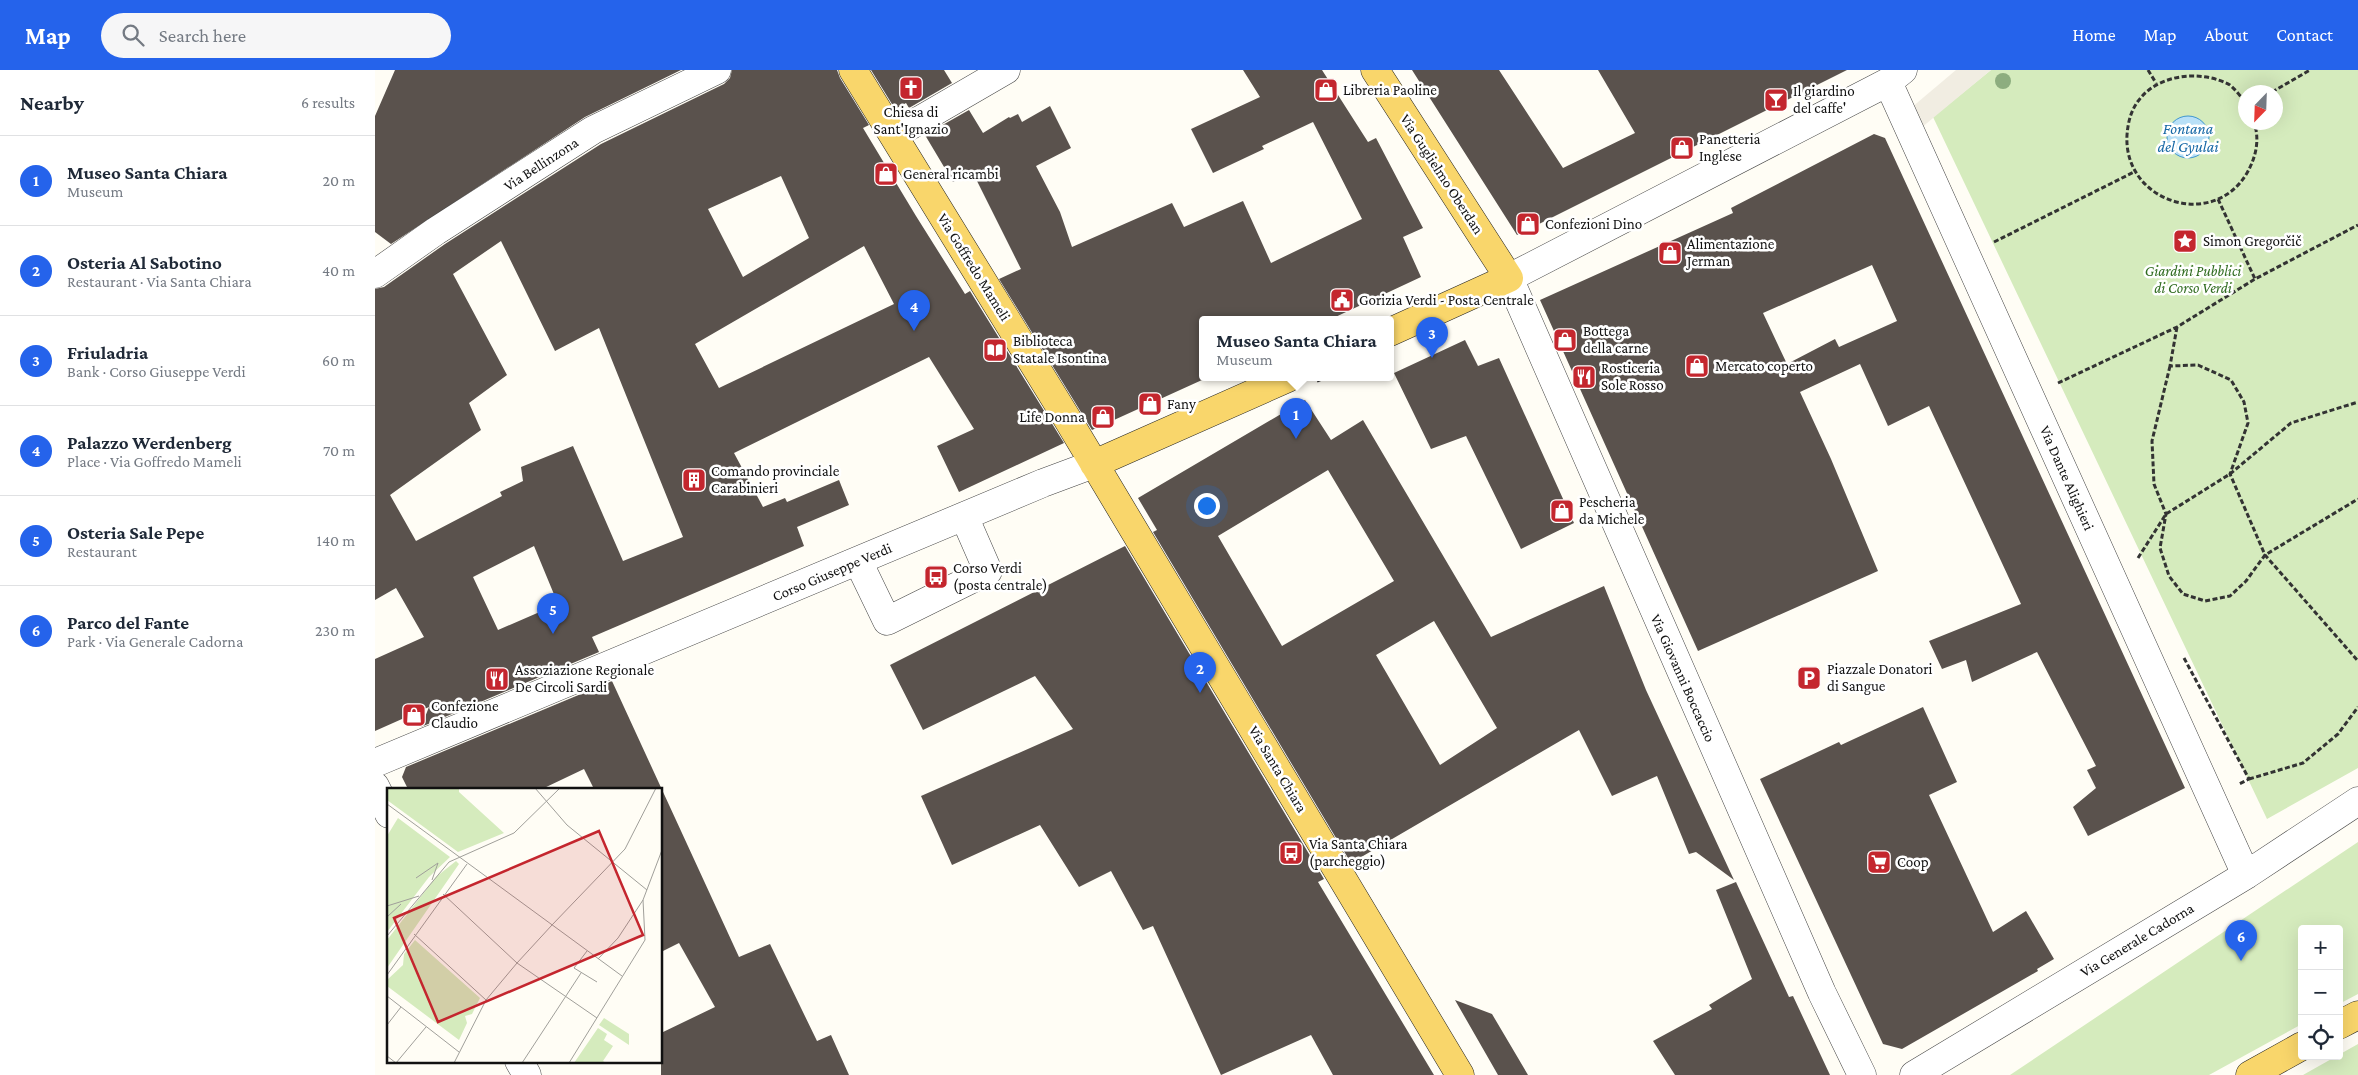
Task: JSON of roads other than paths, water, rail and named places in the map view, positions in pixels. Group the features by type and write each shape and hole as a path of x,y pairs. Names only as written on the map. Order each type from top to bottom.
{"main road":[{"name":"Via Goffredo Mameli","path":"853,70 1094,464"},
{"name":"Via Guglielmo Oberdan","path":"1375,70 1509,278"},
{"path":"1394,330 1509,278"},
{"name":"Corso Giuseppe Verdi","path":"1094,464 1281,381"},
{"name":"Via Santa Chiara","path":"1094,464 1359,903 1460,1075"},
{"path":"2343,1023 2358,1015"},
{"path":"2250,1075 2298,1048"}],"street":[{"name":"Via Bellinzona","path":"375,274 436,231 593,130 717,70"},
{"path":"894,135 1006,70"},
{"path":"1509,278 1895,76"},
{"name":"Via Dante Alighieri","path":"1895,76 2246,875"},
{"name":"Via Giovanni Boccaccio","path":"1509,278 1814,975 1862,1075"},
{"name":"Corso Giuseppe Verdi","path":"375,763 1043,483 1094,464"},
{"path":"858,561 887,621 988,571 964,516"},
{"path":"375,786 387,810"},
{"name":"Via Generale Cadorna","path":"1914,1075 2246,875 2358,801"},
{"path":"520,1062 527,1075"}],"water":[{"name":"Fontana del Gyulai","path":"2184,116 2192,116 2203,122 2209,137 2203,152 2192,158 2184,158 2173,152 2167,141 2167,133 2173,122"}],"place":[{"name":"Chiesa di Sant'Ignazio","path":"911,88"},
{"name":"Libreria Paoline","path":"1326,90"},
{"name":"Il giardino del caffe'","path":"1776,100"},
{"name":"Panetteria Inglese","path":"1682,148"},
{"name":"General ricambi","path":"886,174"},
{"name":"Confezioni Dino","path":"1528,224"},
{"name":"Simon Gregorčič","path":"2185,241"},
{"name":"Alimentazione Jerman","path":"1670,253"},
{"name":"Gorizia Verdi - Posta Centrale","path":"1342,300"},
{"name":"Palazzo Werdenberg","path":"914,331"},
{"name":"Bottega della carne","path":"1565,340"},
{"name":"Biblioteca Statale Isontina","path":"995,350"},
{"name":"Friuladria","path":"1432,358"},
{"name":"Mercato coperto","path":"1697,366"},
{"name":"Rosticeria Sole Rosso","path":"1584,377"},
{"name":"Fany","path":"1150,404"},
{"name":"Life Donna","path":"1103,417"},
{"name":"Museo Santa Chiara","path":"1296,439"},
{"name":"Comando provinciale Carabinieri","path":"694,480"},
{"name":"Pescheria da Michele","path":"1562,511"},
{"name":"Corso Verdi (posta centrale)","path":"936,577"},
{"name":"Osteria Sale Pepe","path":"553,634"},
{"name":"Piazzale Donatori di Sangue","path":"1809,678"},
{"name":"Assoziazione Regionale De Circoli Sardi","path":"497,679"},
{"name":"Osteria Al Sabotino","path":"1200,693"},
{"name":"Confezione Claudio","path":"414,715"},
{"name":"Via Santa Chiara (parcheggio)","path":"1291,853"},
{"name":"Coop","path":"1879,862"},
{"name":"Parco del Fante","path":"2241,961"}],"park label":[{"name":"Giardini Pubblici di Corso Verdi","path":"2193,280"}]}
